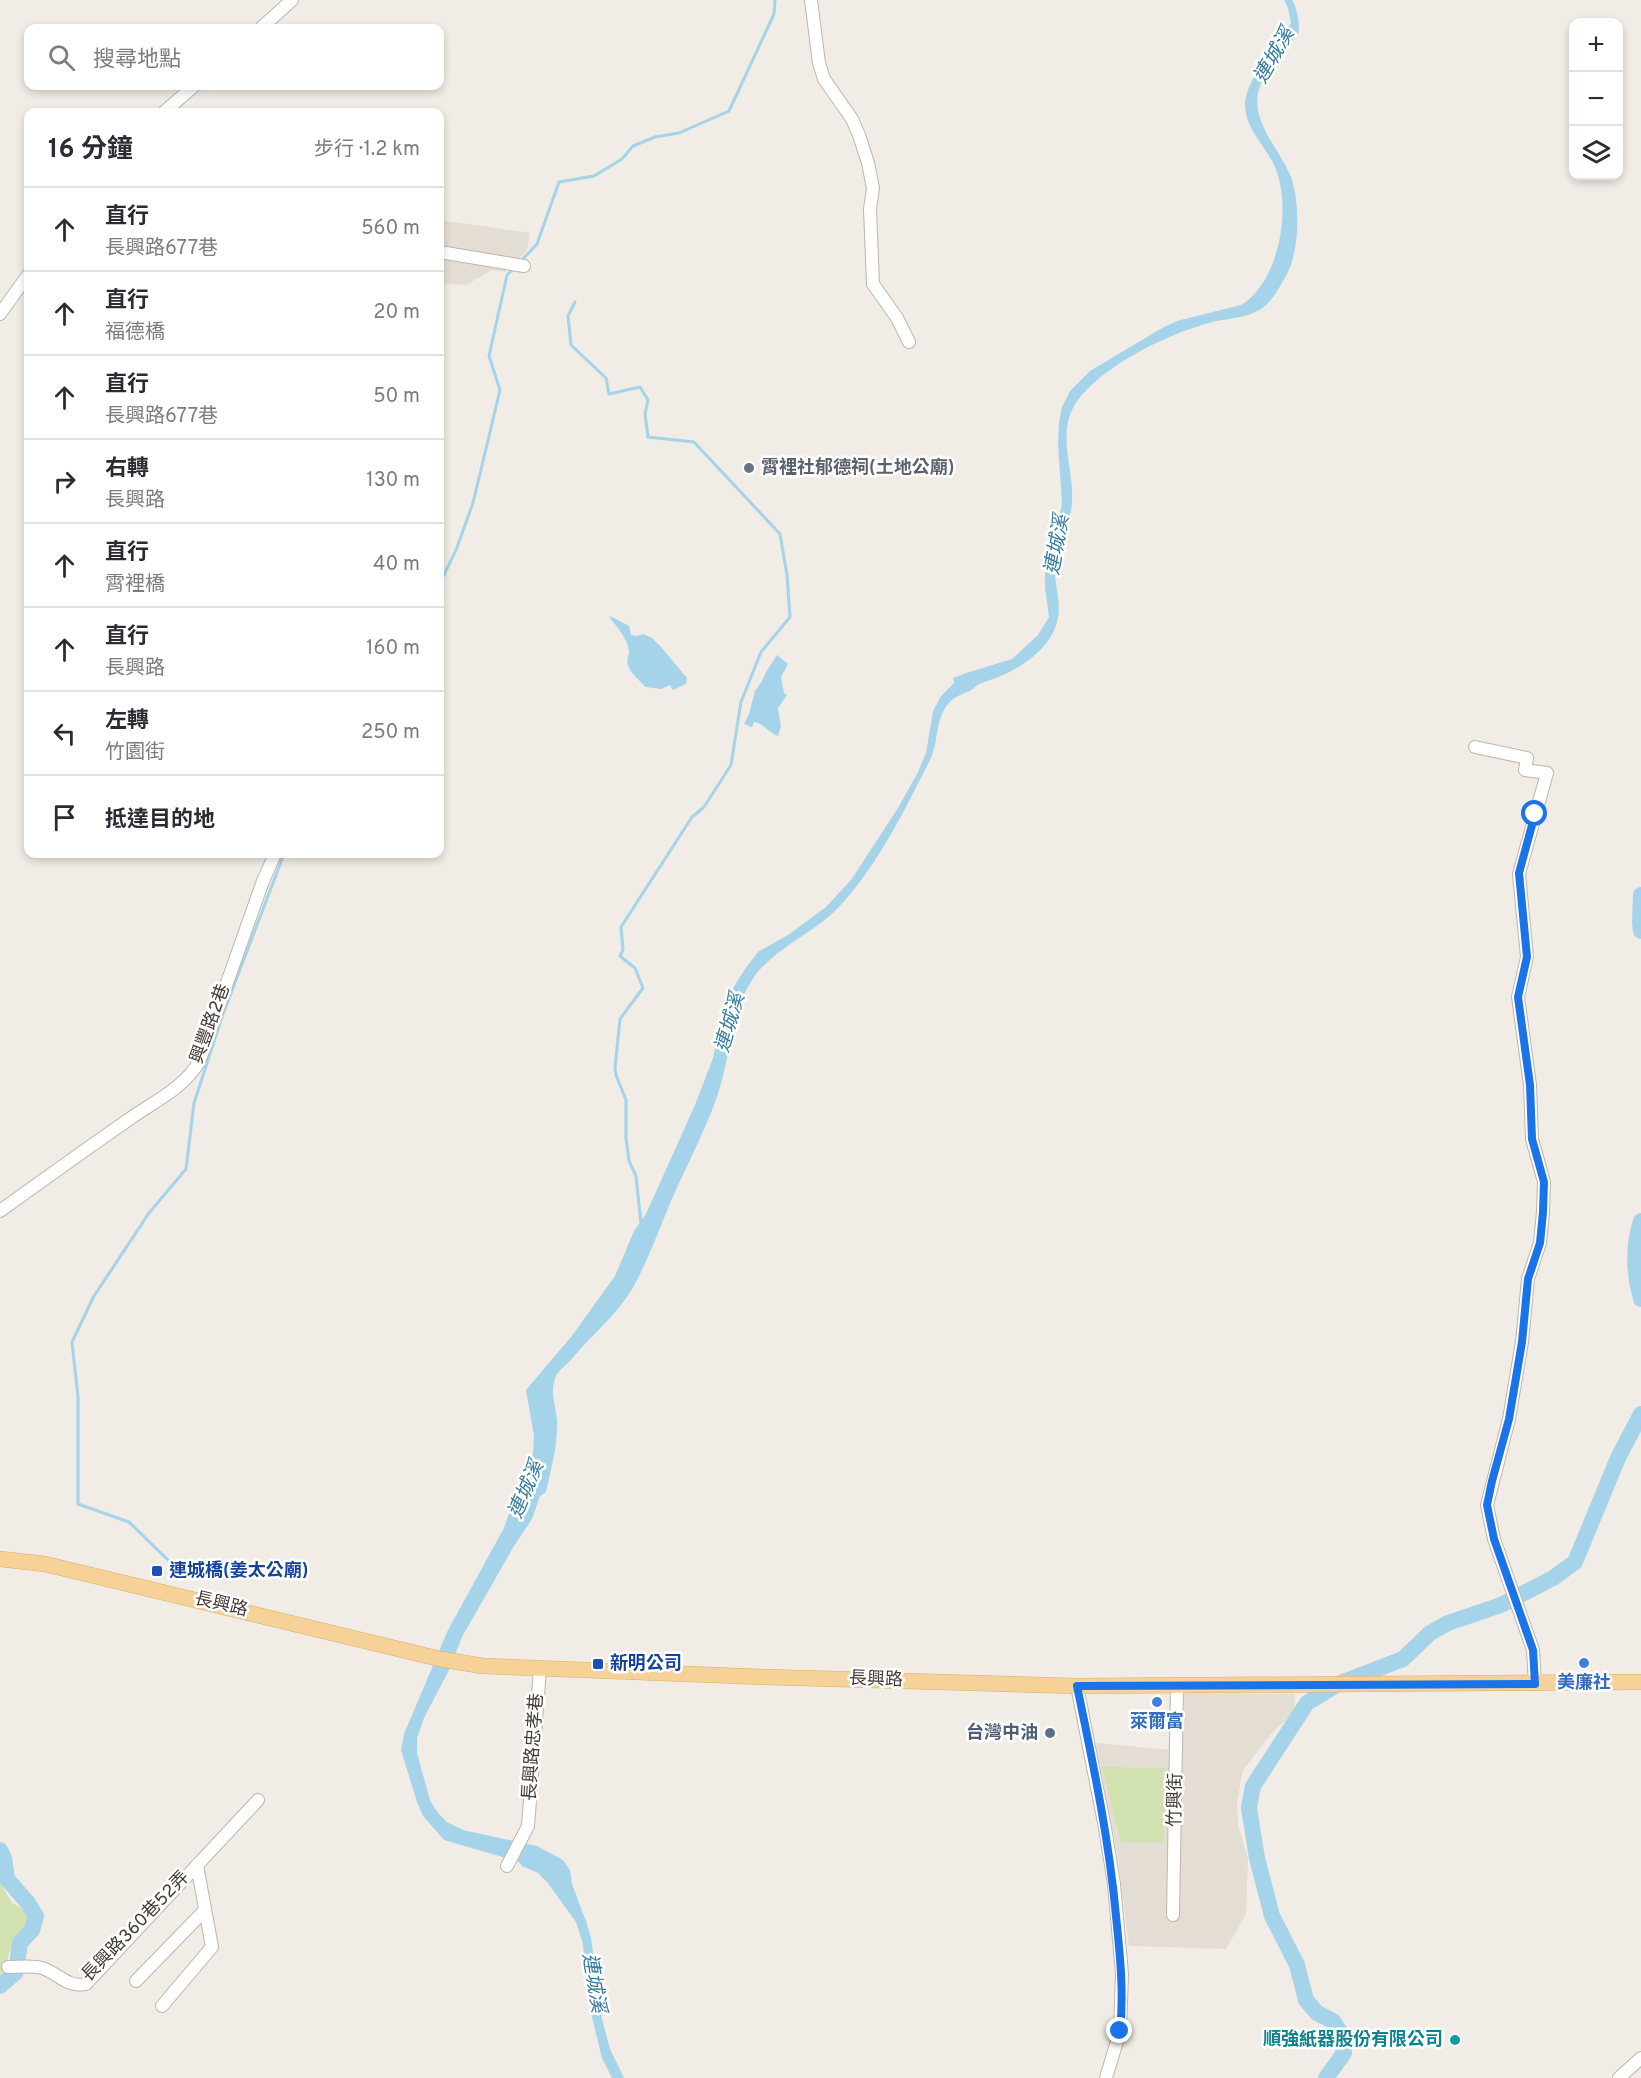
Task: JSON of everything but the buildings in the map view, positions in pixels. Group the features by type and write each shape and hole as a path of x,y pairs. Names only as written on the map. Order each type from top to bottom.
{"main road":[{"name":"長興路","path":"0,1559 45,1564 444,1660 483,1666 1077,1686 1535,1684"},
{"path":"1535,1684 1641,1682"}],"street":[{"path":"265,24 292,0"},
{"path":"812,0 819,63 824,80 852,119 868,163 873,188 870,209 873,284 897,318 909,342"},
{"path":"169,108 189,90"},
{"path":"444,253 524,266"},
{"path":"0,314 24,281"},
{"path":"1475,747 1527,758 1525,770 1547,773 1519,873 1527,957 1518,997 1530,1085 1532,1139 1544,1182 1543,1212 1540,1243 1528,1279 1522,1342 1509,1419 1487,1505 1494,1539 1533,1650 1535,1684"},
{"name":"興豐路2巷","path":"0,1211 180,1085 193,1072 199,1062 273,858"},
{"name":"長興路忠孝巷","path":"507,1866 528,1826 540,1669"},
{"path":"1077,1686 1114,1884 1122,1974 1120,2031 1106,2078"},
{"name":"竹興街","path":"1173,1915 1177,1686"},
{"name":"長興路360巷52弄","path":"8,1967 41,1968 69,1984 86,1984 258,1800"},
{"path":"162,2006 212,1947 196,1865"},
{"path":"136,1981 205,1910"},
{"path":"1619,2078 1641,2058"}],"shaded area":[{"path":"444,221 530,233 527,250 505,272 492,270 466,285 444,283"},
{"path":"1184,1693 1295,1694 1294,1712 1271,1734 1243,1770 1237,1802 1238,1825 1248,1859 1246,1914 1226,1949 1129,1946 1118,1858 1096,1743 1182,1751"}],"green space":[{"path":"1102,1767 1166,1768 1164,1842 1121,1842"},
{"path":"0,1882 12,1903 27,1911 30,1917 9,1953 5,1970 0,1974"}],"water":[{"name":"連城溪","path":"1284,0 1292,0 1294,4 1298,16 1299,32 1262,81 1257,98 1261,122 1286,166 1294,188 1297,213 1296,239 1287,274 1271,299 1259,310 1195,327 1141,351 1093,384 1072,409 1066,437 1072,496 1071,511 1056,562 1055,577 1059,609 1054,631 1042,648 1027,661 1001,676 979,684 951,701 942,713 931,758 877,858 835,911 769,960 752,980 739,1007 717,1097 642,1270 631,1291 615,1312 556,1376 553,1393 557,1421 556,1439 546,1492 540,1496 532,1519 462,1637 417,1738 417,1753 430,1800 447,1822 463,1830 537,1846 563,1860 570,1870 572,1884 591,1938 602,2019 610,2049 624,2078 612,2078 602,2058 591,2013 583,1944 576,1922 538,1873 522,1866 519,1862 444,1840 423,1816 417,1802 401,1750 404,1734 448,1630 504,1528 517,1489 533,1453 534,1436 526,1390 571,1337 615,1276 634,1231 646,1214 695,1105 713,1058 723,1015 733,988 758,952 788,935 826,907 851,880 898,808 918,772 926,753 933,711 941,696 954,683 953,678 1012,659 1038,635 1049,617 1045,573 1062,504 1059,422 1062,407 1070,391 1090,371 1162,328 1177,321 1241,305 1254,294 1265,279 1279,242 1282,222 1280,183 1271,159 1249,123 1245,106 1246,96 1256,74 1291,23"},
{"path":"610,616 629,626 631,635 643,634 652,638 687,678 686,684 673,690 670,685 661,689 645,687 629,668 627,642"},
{"path":"777,655 788,664 781,677 784,693 787,695 778,708 781,726 778,736 757,723 754,722 752,727 744,724 755,691"}],"waterway":[{"path":"519,263 537,244 559,182 594,176 622,159 633,146 655,137 679,133 729,111 774,14 775,0"},
{"path":"444,575 456,550 473,503 500,390 489,356 507,275 515,267"},
{"path":"575,302 568,316 571,345 606,378 609,394 640,387 648,400 645,414 648,437 694,442 780,534 787,575 790,617 761,652 741,702 731,765 704,807 692,817 621,927 623,950 620,956 635,968 643,988 620,1019 615,1068 626,1100 626,1138 629,1161 636,1176 641,1224"},
{"path":"192,1574 169,1561 129,1522 78,1504 78,1397 72,1342 94,1296 149,1213 186,1169 194,1103 223,1014 282,858"},
{"path":"1641,895 1641,931"},
{"path":"1641,1221 1635,1260 1641,1299"},
{"path":"1326,2078 1344,2053 1342,2035 1333,2021 1317,2013 1306,2000 1297,1965 1272,1916 1257,1858 1249,1808 1253,1786 1307,1703 1338,1684 1403,1659 1430,1633 1448,1623 1501,1605 1553,1578 1575,1562 1618,1458 1641,1414"},
{"path":"0,1850 4,1858 7,1879 36,1916 32,1930 20,1943 16,1972 0,1986"}],"place":[{"name":"霄裡社郁德祠(土地公廟)","path":"749,468"},
{"name":"連城橋(姜太公廟)","path":"157,1571"},
{"name":"美廉社","path":"1584,1663"},
{"name":"新明公司","path":"598,1664"},
{"name":"萊爾富","path":"1157,1702"},
{"name":"台灣中油","path":"1050,1733"},
{"name":"順強紙器股份有限公司","path":"1455,2040"}],"route":[{"path":"1120,2031 1123,1994 1114,1884 1077,1686 1535,1684 1533,1650 1494,1539 1487,1505 1509,1419 1522,1342 1528,1279 1540,1243 1543,1212 1544,1182 1532,1139 1530,1085 1518,997 1527,957 1519,873 1535,814"}]}
